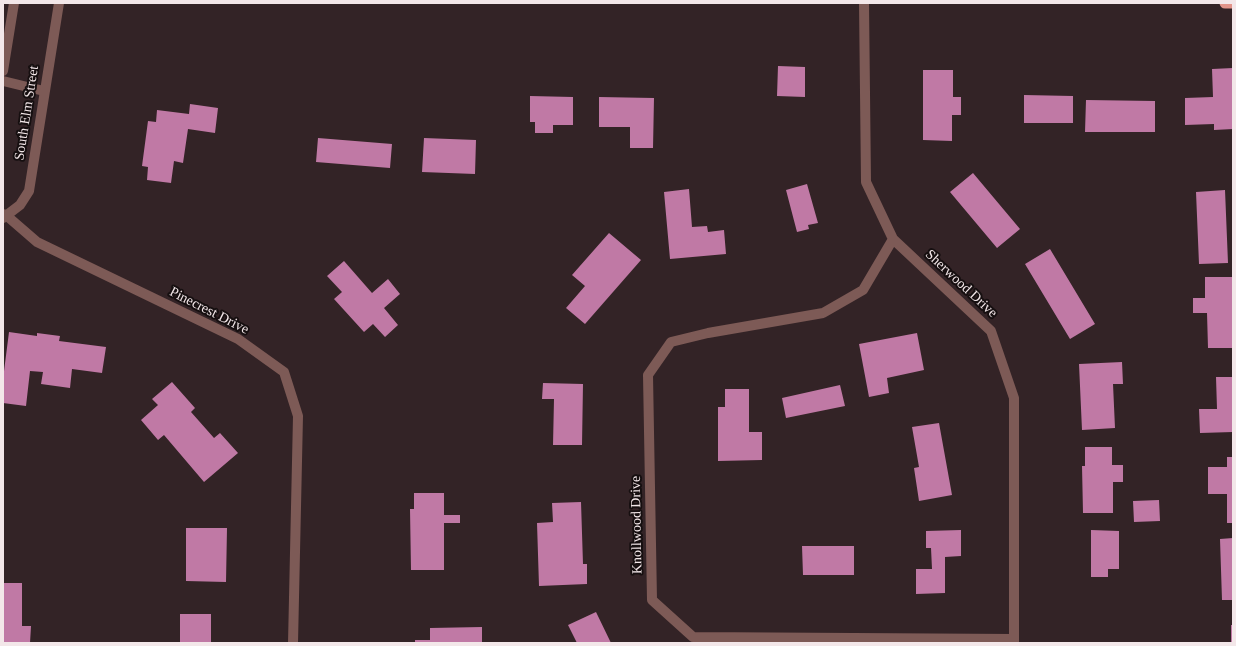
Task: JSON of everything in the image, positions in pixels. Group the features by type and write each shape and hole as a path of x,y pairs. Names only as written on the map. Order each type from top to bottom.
{"highway":[{"path":"1225,3 1233,3"}],"street":[{"path":"3,71 14,3"},
{"name":"South Elm Street","path":"4,216 20,205 29,190 59,3"},
{"name":"Sherwood Drive","path":"864,3 866,182 893,239 991,331 1014,398 1014,641"},
{"path":"3,81 44,91"},
{"name":"Pinecrest Drive","path":"4,216 37,242 238,339 284,372 298,416 293,643"},
{"name":"Knollwood Drive","path":"893,239 863,290 822,313 708,333 671,342 648,375 652,600 693,637 1014,641"}],"building":[{"path":"778,66 805,67 805,97 777,96"},
{"path":"1233,68 1233,129 1214,130 1214,124 1185,125 1185,98 1213,97 1212,69"},
{"path":"923,70 953,70 953,97 961,97 961,115 952,115 952,141 923,140"},
{"path":"1024,95 1073,96 1073,123 1024,123"},
{"path":"530,96 573,97 573,125 553,125 553,133 535,133 535,122 530,122"},
{"path":"599,97 654,98 653,148 630,148 630,127 599,127"},
{"path":"1086,100 1155,101 1155,132 1085,132"},
{"path":"190,104 218,108 215,133 188,129 183,163 174,161 171,183 147,180 148,167 142,166 148,121 156,122 157,110 189,114"},
{"path":"318,138 392,144 390,168 316,162"},
{"path":"424,138 476,140 475,174 422,172"},
{"path":"973,173 1020,229 997,248 950,192"},
{"path":"807,184 818,223 808,225 809,229 797,232 786,190"},
{"path":"689,189 692,227 707,226 708,232 724,230 726,254 670,259 664,192"},
{"path":"1225,190 1228,263 1199,264 1196,192"},
{"path":"609,233 641,260 585,324 566,308 585,286 572,275"},
{"path":"1050,249 1095,324 1070,339 1025,264"},
{"path":"344,261 372,293 388,279 400,294 384,308 398,325 385,337 373,324 364,332 334,299 342,292 327,276"},
{"path":"1205,277 1233,277 1233,348 1208,348 1207,313 1193,313 1193,298 1205,298"},
{"path":"9,332 37,336 37,333 60,336 59,341 106,347 102,373 72,369 70,388 41,384 43,372 30,371 26,406 3,403 3,379"},
{"path":"917,333 924,370 887,378 889,393 869,397 859,344"},
{"path":"1122,362 1123,384 1113,384 1115,428 1082,430 1079,364"},
{"path":"1216,377 1233,377 1233,432 1200,433 1199,409 1217,409"},
{"path":"172,382 195,408 191,412 214,438 220,433 238,453 204,482 164,435 158,440 141,420 158,405 152,399"},
{"path":"543,383 583,384 582,445 553,445 554,399 542,399"},
{"path":"840,385 845,406 786,418 782,398"},
{"path":"725,389 749,389 749,432 762,432 762,460 718,461 718,407 725,407"},
{"path":"939,423 952,495 919,501 914,468 919,467 912,427"},
{"path":"1085,447 1112,447 1112,465 1123,465 1123,482 1113,482 1113,513 1083,513 1082,466 1085,466"},
{"path":"1227,457 1233,457 1233,523 1227,523 1227,494 1208,494 1208,467 1227,467"},
{"path":"414,493 444,493 444,515 460,515 460,523 444,523 444,570 411,570 410,509 414,509"},
{"path":"1159,500 1160,521 1134,522 1133,501"},
{"path":"581,502 583,564 587,564 587,584 539,586 537,523 553,522 552,503"},
{"path":"186,528 227,528 226,582 186,581"},
{"path":"961,530 961,556 945,557 945,593 916,594 916,569 932,569 931,548 926,548 926,531"},
{"path":"1091,530 1119,531 1119,569 1108,569 1108,577 1091,577"},
{"path":"1233,538 1233,600 1222,600 1220,539"},
{"path":"802,546 854,546 854,575 803,575"},
{"path":"3,583 22,583 22,626 31,626 30,643 3,643"},
{"path":"596,612 611,643 577,643 568,625"},
{"path":"180,614 211,614 211,643 180,643"},
{"path":"1231,625 1233,625 1233,643 1231,643"},
{"path":"482,627 482,643 415,643 415,640 430,640 430,628"}]}
